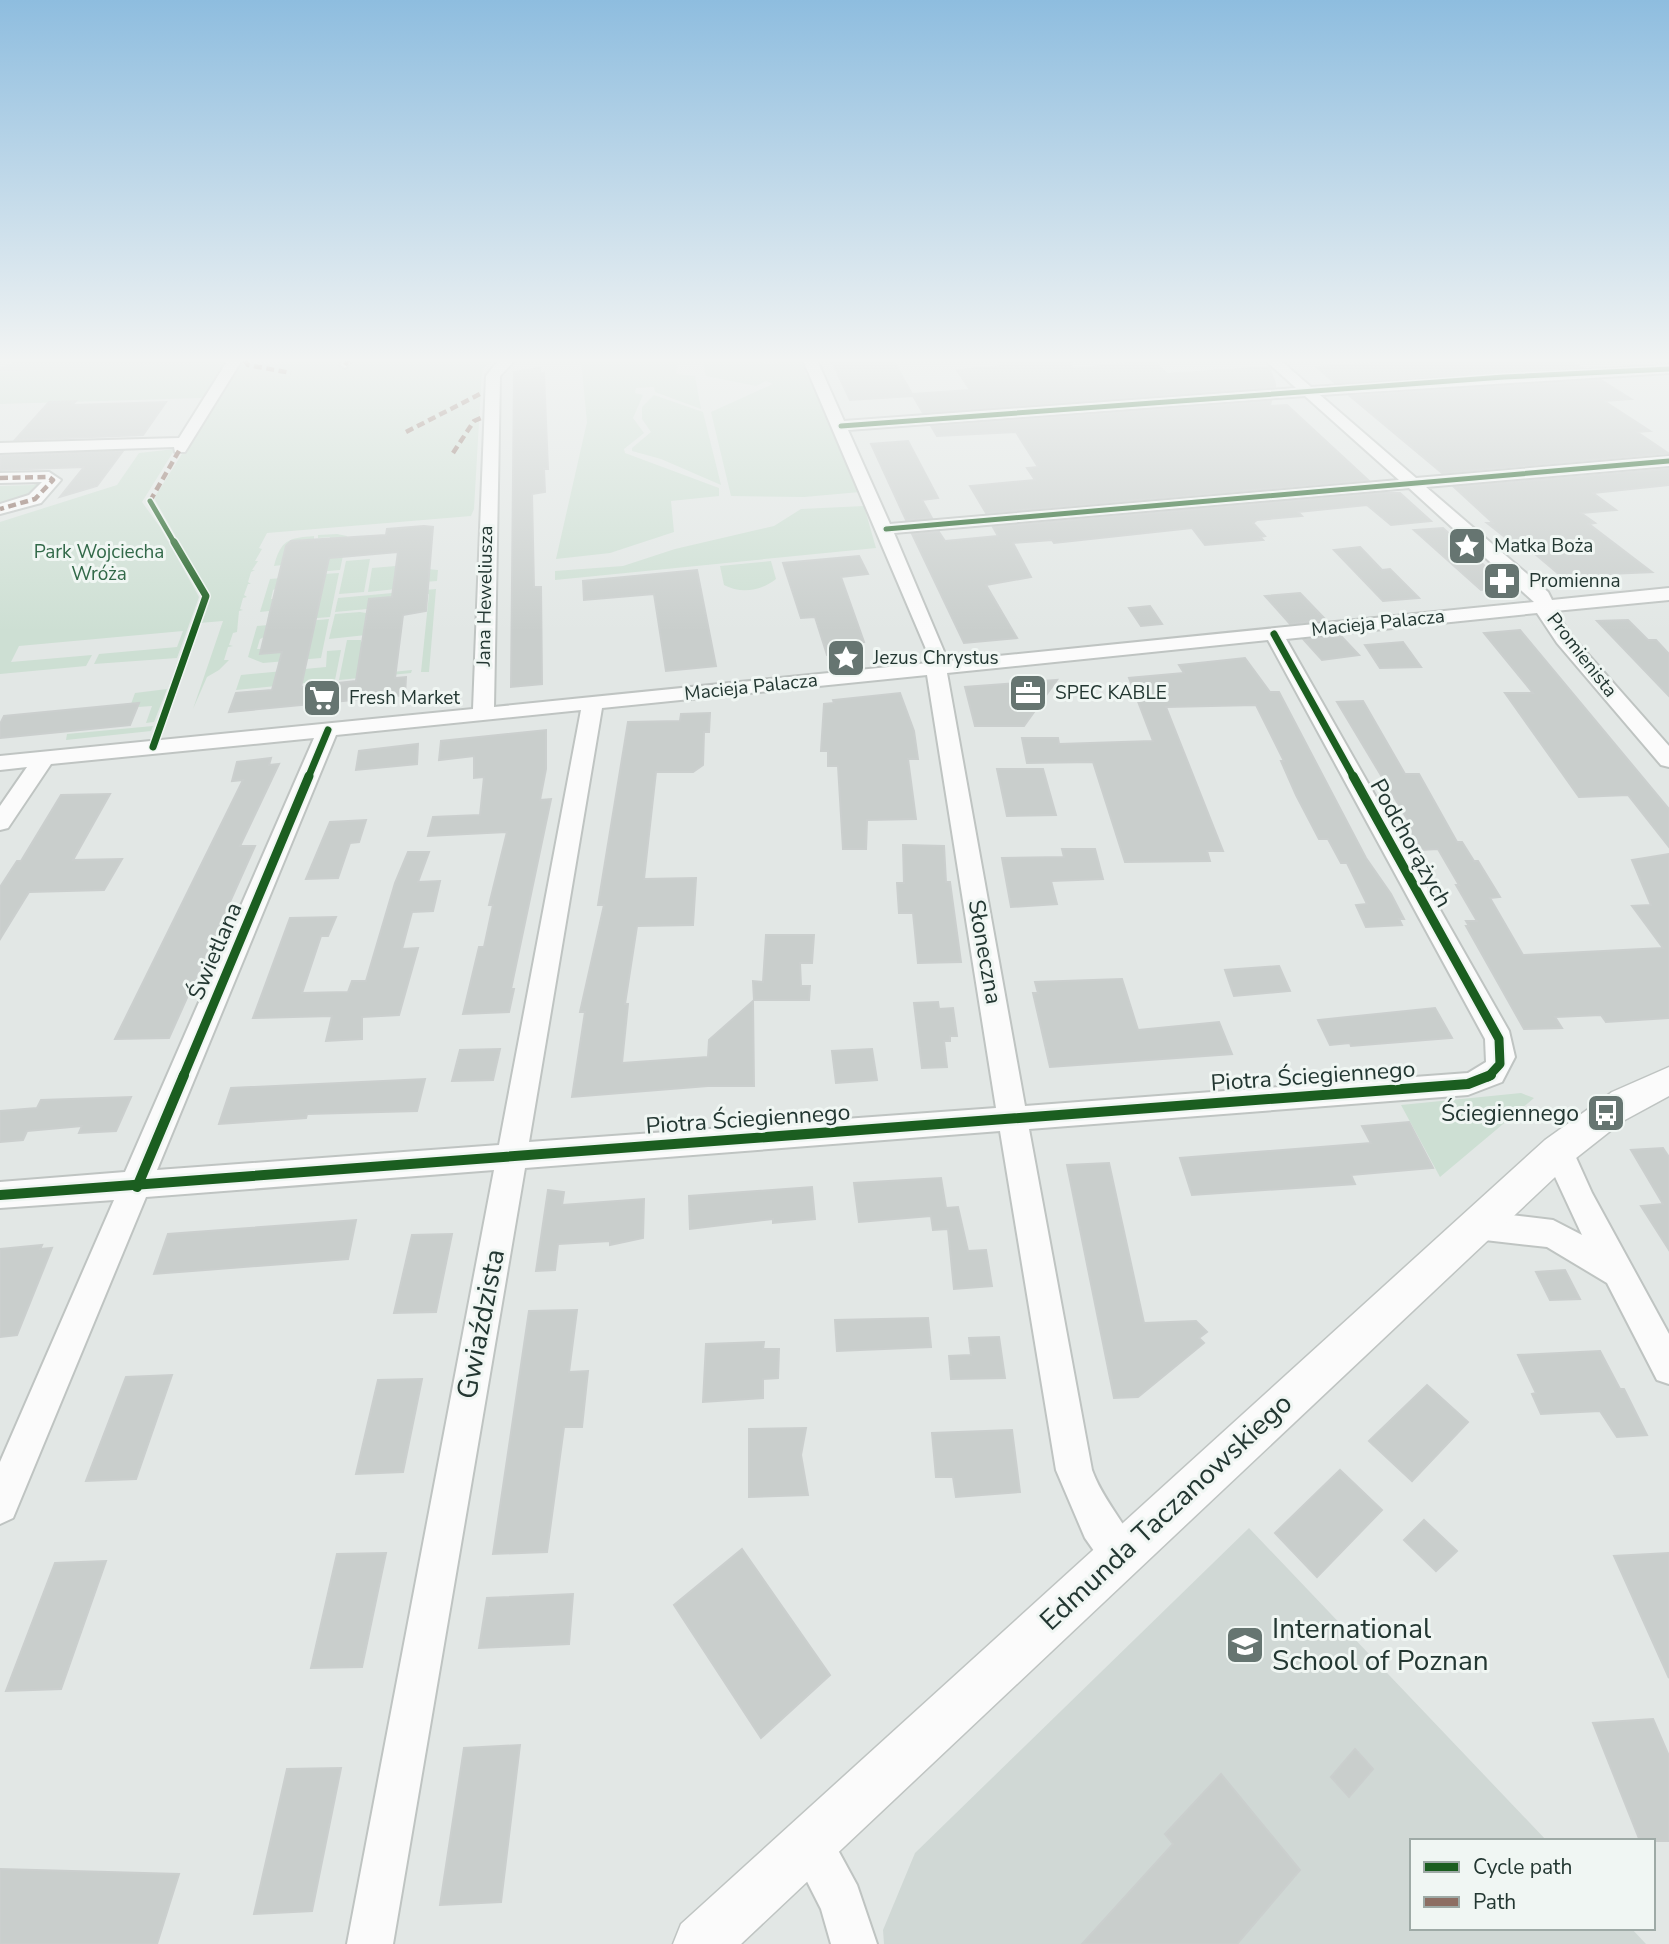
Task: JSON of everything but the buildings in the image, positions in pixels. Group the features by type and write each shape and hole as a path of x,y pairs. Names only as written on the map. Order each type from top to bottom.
{"street":[{"name":"Jana Heweliusza","path":"483,714 491,451"},
{"name":"Słoneczna","path":"852,451 939,656 936,668 1073,1470 1083,1500 1102,1532 1120,1554"},
{"name":"Promienista","path":"1377,451 1537,592 1547,616 1564,639 1669,760"},
{"path":"886,529 1669,461"},
{"path":"0,478 49,477 53,480 35,499 0,509"},
{"name":"Macieja Palacza","path":"0,763 1669,594"},
{"name":"Podchorążych","path":"1273,634 1499,1039 1502,1062 1497,1073"},
{"name":"Gwiaździsta","path":"370,1944 593,703"},
{"name":"Świetlana","path":"0,1504 328,730"},
{"path":"0,823 44,759"},
{"name":"Piotra Ściegiennego","path":"0,1195 1468,1084 1486,1080 1497,1073"},
{"name":"Edmunda Taczanowskiego","path":"701,1944 1558,1151 1606,1113 1655,1086"},
{"path":"1558,1151 1617,1273 1669,1367"},
{"path":"1476,1225 1553,1234 1617,1273"},
{"path":"810,1844 841,1901 854,1944"}],"shaded area":[{"name":"International School of Poznan","path":"1249,1528 1545,1839 1410,1839 1410,1930 1633,1930 1646,1944 884,1944 883,1930 915,1853"}],"green space":[{"name":"Park Wojciecha Wróża","path":"174,451 142,502 160,527 199,597 177,658 94,664 99,654 177,647 183,631 19,646 11,662 92,655 86,666 0,674 0,522 117,485 139,453"},
{"path":"184,451 477,451 474,509 471,516 267,533 259,548 262,549 255,561 258,561 252,570 255,570 251,572 248,582 251,584 248,584 244,595 247,597 243,598 240,609 243,610 239,611 237,632 233,633 229,645 233,646 228,647 224,660 229,660 207,677 193,709 223,621 199,623 209,595 154,498"},
{"path":"581,451 624,451 719,488 719,496 671,501 674,532 610,553 556,559"},
{"path":"632,451 713,451 721,485 661,459"},
{"path":"720,451 842,451 860,492 804,497 731,496"},
{"path":"38,480 44,481 39,494 0,508 0,486 34,485"},
{"path":"864,506 876,548 555,580 555,571 623,566 675,549 774,526 801,509"},
{"path":"318,535 347,536 340,570 280,575 282,565 274,566 287,542 314,536 314,539 290,543 284,554 329,541 330,537 318,538"},
{"path":"370,559 364,592 339,594 346,561"},
{"path":"771,561 776,579 764,586 737,590 724,585 720,566"},
{"path":"396,566 438,570 437,581 424,582 424,586 368,592 372,568"},
{"path":"339,573 330,617 267,622 269,611 260,612 270,579 304,576 273,590 271,599 320,599 323,585 309,575"},
{"path":"436,589 429,672 421,672 429,594 369,599 367,609 335,612 338,598"},
{"path":"366,613 366,635 329,639 335,614"},
{"path":"329,619 321,658 263,663 248,657 257,626 293,623 260,639 257,649 261,649 297,622"},
{"path":"347,640 361,640 361,644 392,672 412,670 411,673 339,680"},
{"path":"341,650 335,680 236,690 241,675 326,667 327,651"},
{"path":"167,689 154,722 146,723 152,706 138,707 139,703 131,704 135,693"},
{"path":"153,726 151,731 66,740 67,734"},
{"path":"1521,1093 1534,1098 1440,1177 1401,1105"}],"marked path":[{"path":"150,501 179,451"},
{"path":"0,478 49,477 53,480 35,499 0,509"}],"cycle path":[{"path":"886,529 1669,461"},
{"path":"150,501 206,596 153,747"},
{"path":"0,1195 1468,1084 1492,1075 1500,1064 1499,1039 1274,634"},
{"path":"137,1187 328,730"}],"place":[{"name":"Matka Boża","path":"1467,546"},
{"name":"Promienna","path":"1502,581"},
{"name":"Jezus Chrystus","path":"846,658"},
{"name":"SPEC KABLE","path":"1028,693"},
{"name":"Fresh Market","path":"322,698"},
{"name":"Ściegiennego","path":"1606,1113"},
{"name":"International School of Poznan","path":"1245,1645"}]}
